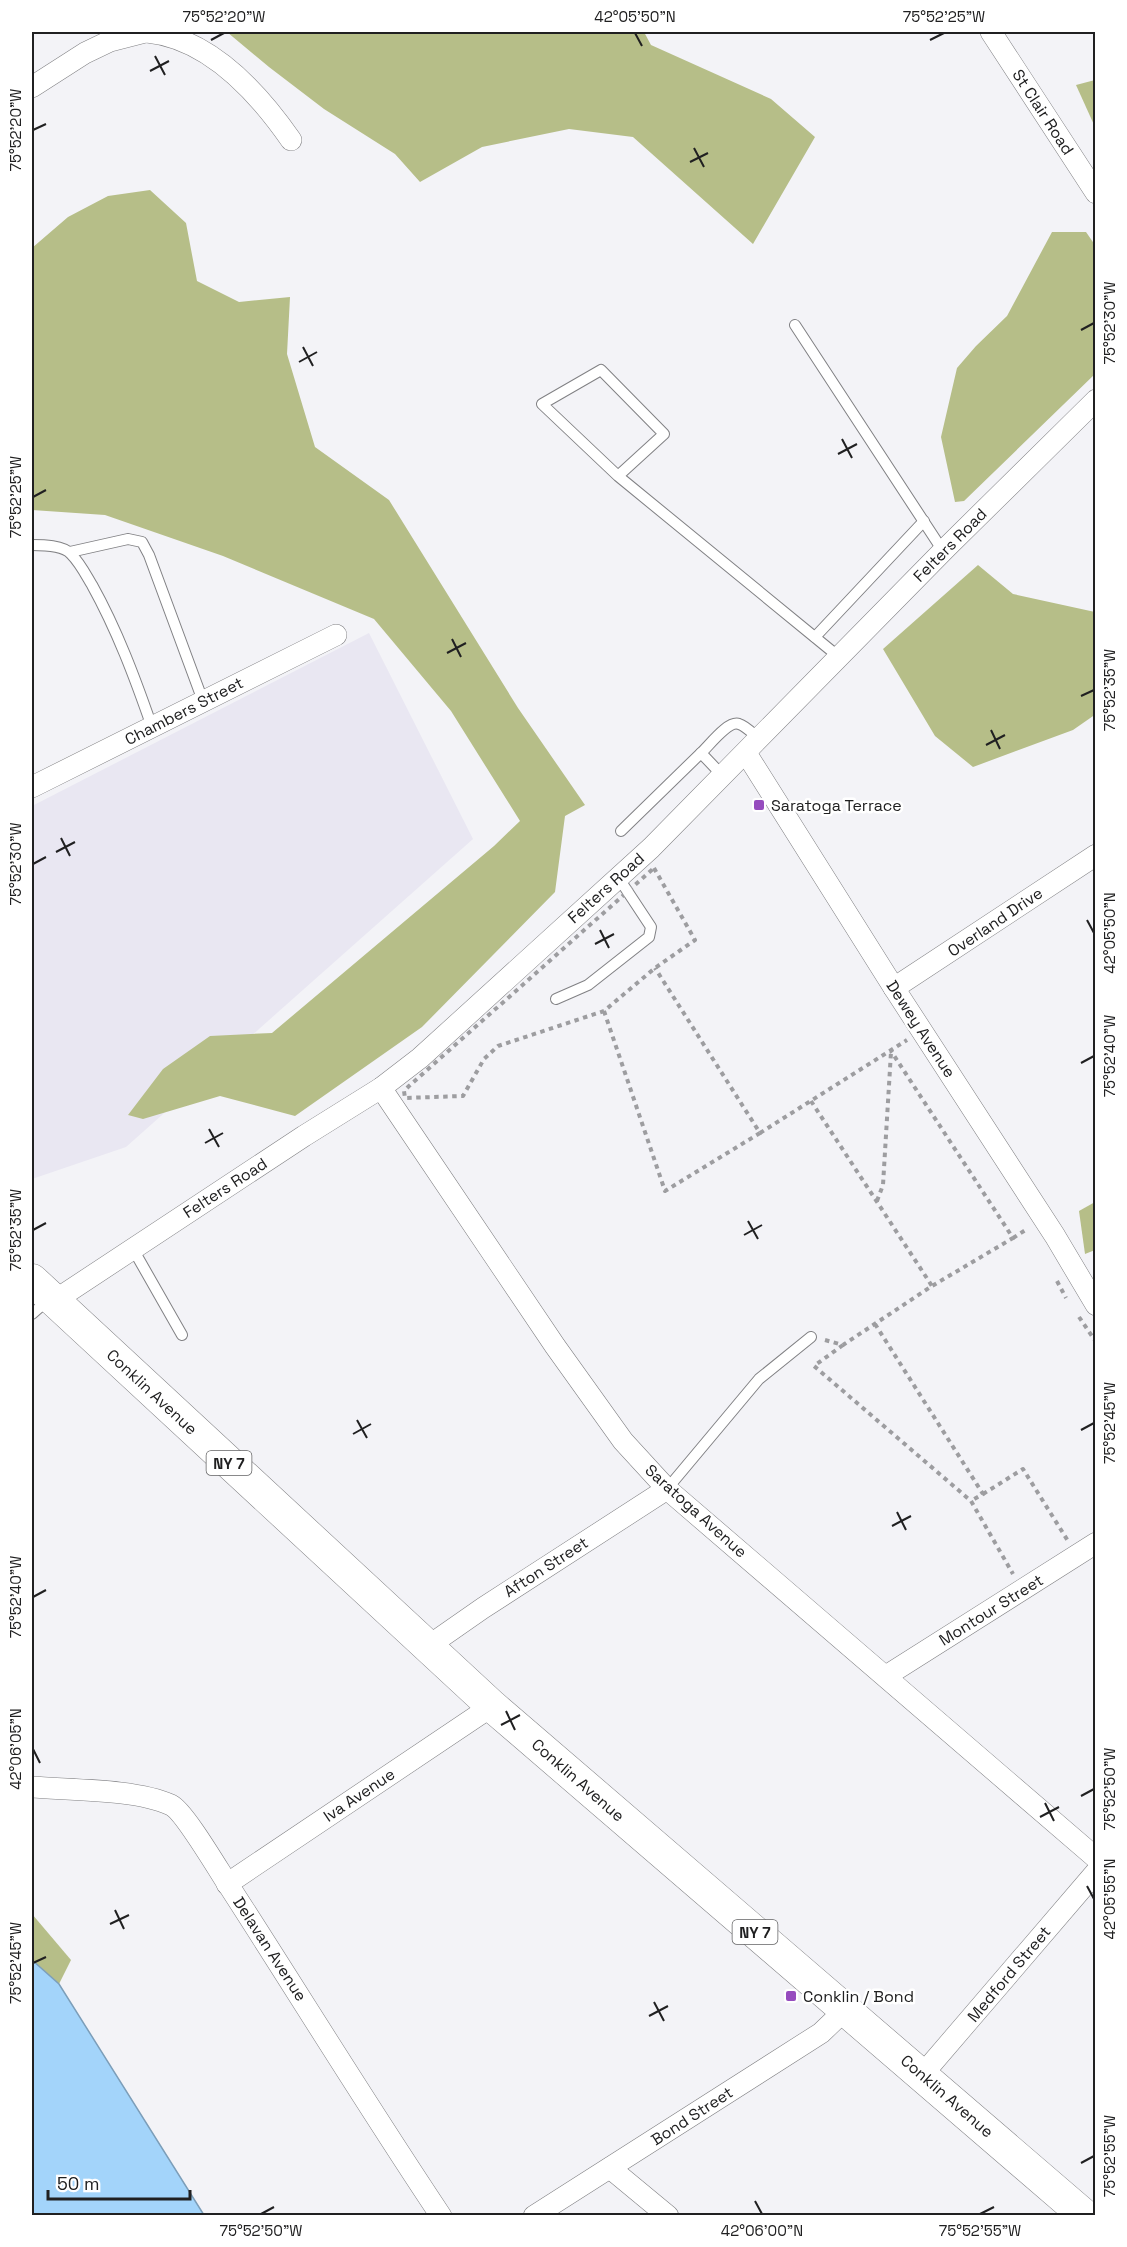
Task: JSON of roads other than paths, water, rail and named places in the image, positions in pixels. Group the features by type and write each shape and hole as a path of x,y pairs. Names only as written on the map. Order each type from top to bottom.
{"main road":[{"name":"Conklin Avenue","path":"42,1298 492,1706 1085,2216"}],"street":[{"path":"32,87 85,53 110,41 146,32 165,33 202,50 230,71 273,115 291,140"},
{"name":"St Clair Road","path":"991,32 1095,193"},
{"name":"Felters Road","path":"42,1298 133,1249 381,1088 420,1058 651,848 1095,400"},
{"name":"Chambers Street","path":"32,787 336,635"},
{"name":"Dewey Avenue","path":"752,746 894,988 1055,1236 1095,1305"},
{"name":"Overland Drive","path":"894,988 1095,855"},
{"name":"Saratoga Avenue","path":"381,1088 555,1346 623,1441 667,1489 1095,1858"},
{"name":"Afton Street","path":"427,1647 667,1489"},
{"name":"Montour Street","path":"886,1676 1095,1543"},
{"name":"Iva Avenue","path":"227,1884 492,1706"},
{"name":"Delavan Avenue","path":"32,1787 136,1795 173,1806 190,1827 318,2023 388,2138 441,2216"},
{"name":"Medford Street","path":"922,2075 1095,1872"},
{"name":"Bond Street","path":"534,2216 820,2033 845,2010"},
{"path":"610,2168 668,2216"}],"lane":[{"path":"795,325 943,551"},
{"path":"618,476 664,434 601,370 542,404 618,476 839,657"},
{"path":"815,637 924,521"},
{"path":"32,545 48,545 70,552 128,539 142,542 149,555 203,701"},
{"path":"70,552 109,615 152,727"},
{"path":"621,831 727,727 735,723 741,724 752,746"},
{"path":"701,753 723,776"},
{"path":"556,999 588,985 649,938 651,927 618,877"},
{"path":"133,1249 182,1335"},
{"path":"667,1489 759,1379 811,1337"}],"water":[{"path":"32,1960 59,1984 204,2215 32,2215"}],"place":[{"name":"Saratoga Terrace","path":"759,805"},
{"name":"Conklin / Bond","path":"791,1996"}]}
